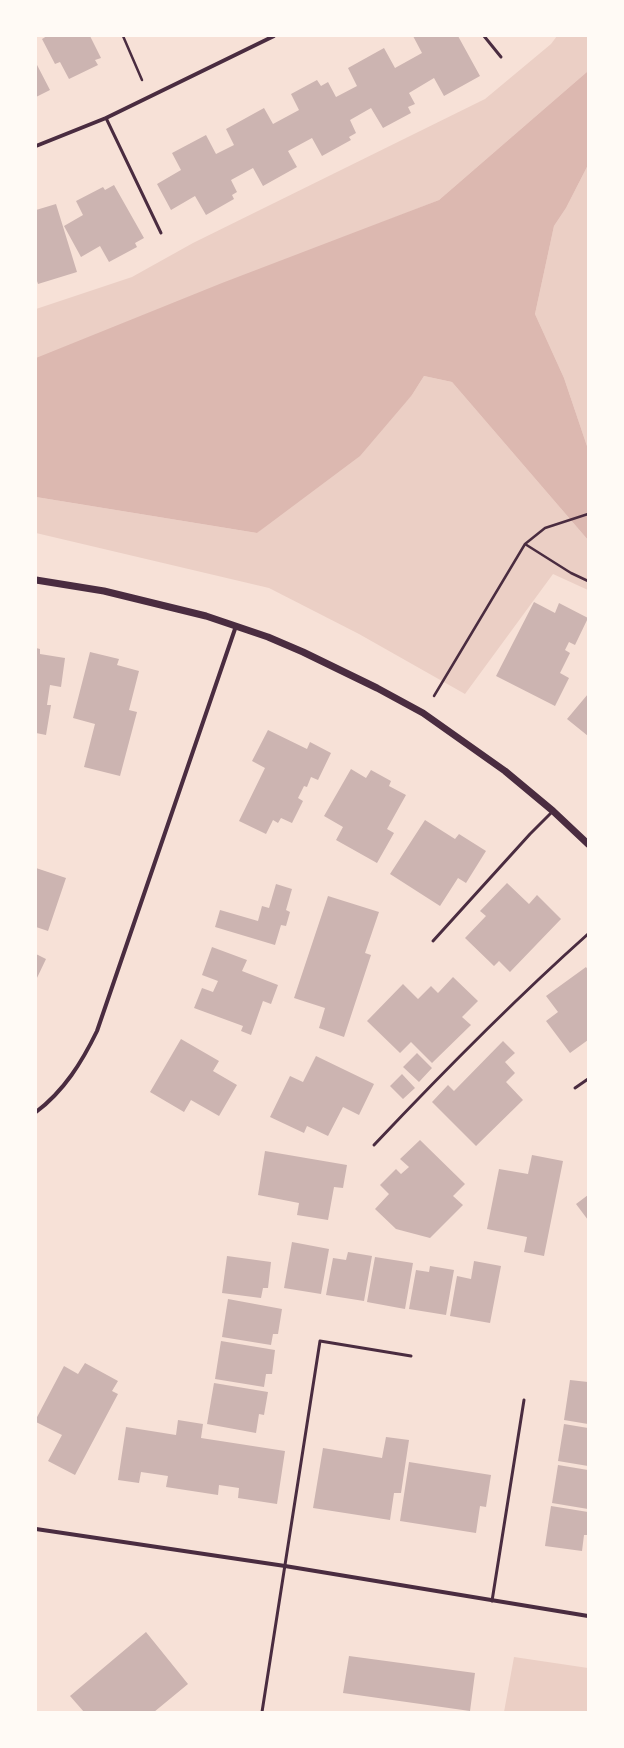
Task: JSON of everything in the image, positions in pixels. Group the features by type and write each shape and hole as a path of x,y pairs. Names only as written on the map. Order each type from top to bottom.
{"street":[{"path":"36,146 106,118 274,36"},
{"path":"36,580 104,591 199,614 268,637 302,652 377,688 423,713 499,766 553,811 588,844"},
{"path":"36,1112 58,1093 74,1073 97,1031 236,626"},
{"path":"36,1529 285,1566 588,1616"}],"lane":[{"path":"484,36 501,57"},
{"path":"106,118 161,233"},
{"path":"433,941 530,834 553,811"},
{"path":"374,1145 502,1012 588,934"},
{"path":"575,1088 588,1079"},
{"path":"262,1712 320,1341 411,1356"},
{"path":"492,1601 524,1400"}],"path":[{"path":"123,36 149,96"},
{"path":"423,713 525,544 545,528 588,514"},
{"path":"525,544 571,573 588,581"}],"shaded area":[{"path":"557,36 588,36 588,71 439,200 36,359 36,309 132,277 193,243 485,99 551,44"},
{"path":"588,71 588,165 566,208 554,226 535,314 564,378 588,449 588,540 452,382 424,376 412,395 360,456 257,533 36,497 36,358 222,283 439,200"},
{"path":"588,165 588,449 564,378 535,314 554,226 566,208"},
{"path":"424,376 452,382 588,540 588,590 553,574 465,694 359,634 269,588 36,533 36,497 257,533 412,395"},
{"path":"514,1657 588,1668 588,1712 504,1712"}],"building":[{"path":"47,36 90,36 101,58 95,60 98,65 69,79 60,62 55,64 42,39"},
{"path":"413,36 458,36 480,76 444,96 434,78 409,93 415,104 408,107 411,113 383,128 371,108 350,120 356,133 349,137 351,140 322,156 312,138 288,151 297,167 263,186 253,168 231,180 237,192 232,195 234,199 206,215 195,196 171,210 157,184 181,170 172,153 206,135 216,154 234,145 226,129 264,108 273,124 299,110 291,94 317,80 321,86 328,82 336,97 357,86 348,68 384,48 395,68 422,53"},
{"path":"36,63 50,90 36,97"},
{"path":"114,185 144,238 135,243 137,247 109,262 100,246 81,257 64,226 83,215 76,201 103,187 105,190"},
{"path":"56,204 77,272 38,284 36,278 36,210"},
{"path":"534,602 555,613 559,603 588,618 575,645 569,642 565,650 570,653 560,673 569,678 555,706 496,676"},
{"path":"36,648 40,649 40,654 65,658 61,687 50,685 47,705 51,705 46,735 36,733"},
{"path":"90,652 119,659 117,665 139,671 129,710 137,712 120,776 84,767 95,724 73,718"},
{"path":"588,694 588,736 567,719"},
{"path":"268,730 307,749 310,742 331,753 318,780 311,777 307,787 304,786 298,798 303,801 292,823 281,818 278,823 273,820 266,834 239,821 265,768 252,761"},
{"path":"351,769 366,778 371,770 391,781 389,786 406,795 387,829 394,833 377,863 336,840 343,827 324,816"},
{"path":"425,820 455,839 459,834 486,851 466,883 458,878 440,906 390,874"},
{"path":"36,868 66,878 48,931 36,927"},
{"path":"507,883 529,904 537,895 561,919 510,972 499,961 494,966 465,938 486,916 480,911"},
{"path":"276,884 292,889 286,910 290,912 286,926 281,925 275,945 215,927 220,910 258,921 262,906 269,908"},
{"path":"328,896 379,912 365,953 371,955 344,1037 319,1028 325,1008 294,998"},
{"path":"212,947 247,960 242,971 278,985 271,1004 263,1001 251,1035 241,1031 243,1026 194,1008 202,988 213,992 218,981 202,975"},
{"path":"36,954 46,959 36,980"},
{"path":"586,967 588,970 588,1040 570,1053 546,1021 558,1012 546,996"},
{"path":"453,977 478,1001 462,1017 471,1025 432,1063 411,1042 400,1053 367,1021 403,984 418,999 431,986 438,993"},
{"path":"181,1039 219,1061 213,1071 237,1085 219,1116 191,1100 184,1112 150,1092"},
{"path":"503,1041 515,1053 505,1062 515,1073 506,1082 523,1100 476,1146 432,1102 448,1085 454,1091"},
{"path":"417,1053 432,1068 419,1082 403,1067"},
{"path":"316,1056 374,1084 359,1115 343,1107 328,1136 307,1126 304,1133 270,1117 290,1076 303,1082"},
{"path":"402,1074 415,1088 403,1099 390,1086"},
{"path":"420,1140 465,1184 453,1196 463,1205 430,1238 396,1229 375,1209 389,1194 380,1185 396,1169 401,1174 409,1167 400,1159"},
{"path":"265,1151 347,1165 343,1188 334,1187 328,1220 297,1215 299,1203 258,1195"},
{"path":"532,1155 563,1161 544,1256 524,1252 527,1237 487,1229 499,1169 528,1174"},
{"path":"588,1195 588,1220 576,1204"},
{"path":"292,1242 329,1249 321,1294 284,1288"},
{"path":"348,1252 372,1256 364,1301 326,1295 333,1258 346,1260"},
{"path":"227,1256 271,1262 268,1288 263,1288 261,1298 222,1293"},
{"path":"375,1257 413,1263 405,1309 367,1302"},
{"path":"474,1261 501,1266 490,1323 450,1316 457,1276 471,1279"},
{"path":"430,1266 454,1270 446,1315 409,1309 416,1270 429,1272"},
{"path":"228,1299 282,1309 278,1334 273,1334 271,1345 222,1337"},
{"path":"221,1341 275,1350 272,1374 266,1374 264,1387 215,1379"},
{"path":"85,1363 118,1381 112,1391 118,1394 75,1475 48,1461 62,1435 36,1422 36,1419 64,1366 78,1374"},
{"path":"570,1380 588,1382 588,1424 564,1420"},
{"path":"214,1383 268,1392 264,1415 259,1414 256,1433 207,1424"},
{"path":"178,1420 203,1424 201,1438 285,1451 277,1504 238,1498 239,1488 219,1485 218,1495 166,1487 168,1476 141,1472 139,1483 118,1480 126,1427 176,1435"},
{"path":"564,1424 588,1428 588,1466 558,1461"},
{"path":"386,1437 409,1440 401,1493 394,1493 390,1520 313,1508 323,1448 382,1458"},
{"path":"409,1462 491,1475 486,1507 480,1506 476,1533 400,1521"},
{"path":"558,1465 588,1470 588,1509 552,1503"},
{"path":"551,1506 588,1512 588,1530 587,1535 584,1535 582,1551 545,1546"},
{"path":"146,1632 188,1684 154,1712 84,1712 70,1696"},
{"path":"349,1656 475,1673 470,1711 343,1693"}]}
